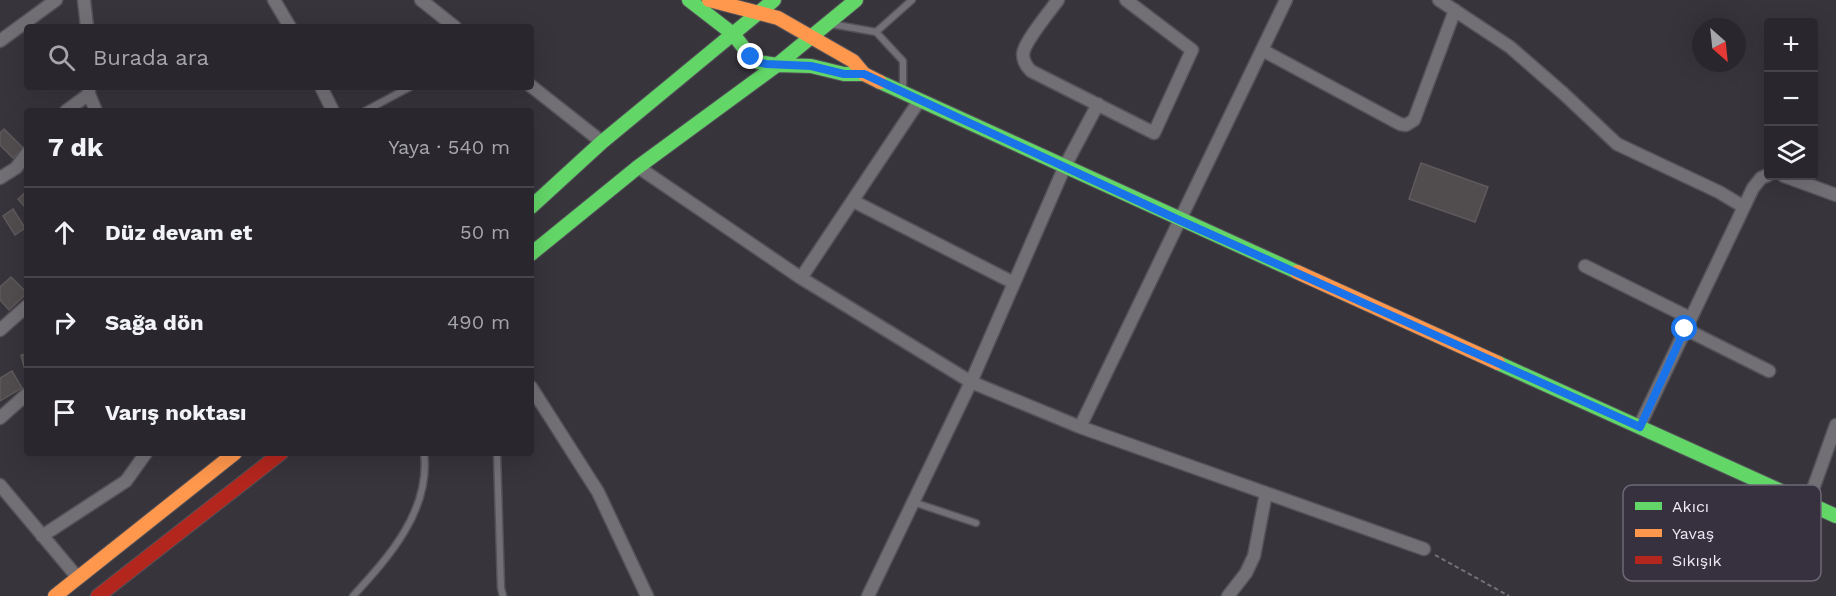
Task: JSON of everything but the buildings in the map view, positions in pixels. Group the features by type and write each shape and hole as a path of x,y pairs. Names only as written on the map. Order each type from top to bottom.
{"main road":[{"path":"689,0 733,34 751,57 758,62 811,66 844,74 864,74"},
{"path":"709,0 778,18 853,61 864,74 919,101 1768,485"},
{"path":"534,204 602,142 774,0"},
{"path":"534,252 638,167 777,65 856,0"},
{"path":"55,596 231,456"},
{"path":"98,596 276,456"},
{"path":"1821,509 1836,516"}],"street":[{"path":"0,41 56,0"},
{"path":"84,0 87,24"},
{"path":"274,0 288,24"},
{"path":"421,0 451,24"},
{"path":"1058,0 1026,45 1023,51 1024,62 1031,71 1155,133 1192,50 1126,0"},
{"path":"1080,427 1286,0"},
{"path":"1439,0 1510,46 1617,144 1719,192 1744,207"},
{"path":"1262,50 1400,124 1406,125 1414,120 1455,10"},
{"path":"534,88 602,142"},
{"path":"322,90 332,108"},
{"path":"69,108 89,91 95,108"},
{"path":"801,278 919,101"},
{"path":"868,596 971,382 1065,166 1098,105"},
{"path":"0,178 16,168 24,157"},
{"path":"638,167 801,278 971,382 1080,427 1424,549"},
{"path":"1640,427 1744,207 1757,182 1764,178"},
{"path":"1795,180 1836,195"},
{"path":"853,201 1014,283"},
{"path":"1584,266 1769,371"},
{"path":"0,330 24,309"},
{"path":"534,392 598,492 647,596"},
{"path":"0,418 24,397"},
{"path":"1814,485 1836,425"},
{"path":"42,536 126,481 144,456"},
{"path":"0,485 78,578"},
{"path":"1228,596 1246,573 1254,556 1266,493"}],"lane":[{"path":"876,32 912,0"},
{"path":"828,23 876,32 903,61 903,93"},
{"path":"372,108 404,90"},
{"path":"353,596 380,565 410,522 423,484 424,456"},
{"path":"497,456 503,596"},
{"path":"913,502 976,523"}],"path":[{"path":"1424,549 1509,596"}],"traffic: fast":[{"path":"689,0 733,34 751,57 758,62 811,66 844,74 864,74"},
{"path":"534,204 602,142 774,0"},
{"path":"534,252 638,167 777,65 856,0"},
{"path":"880,82 1297,272"},
{"path":"1498,363 1768,485"},
{"path":"1821,509 1836,516"}],"traffic: slow":[{"path":"709,0 778,18 853,61 864,74 880,82"},
{"path":"1297,272 1498,363"},
{"path":"55,596 231,456"}],"traffic: jam":[{"path":"98,596 277,456"}],"route":[{"path":"751,57 766,64 811,66 844,74 864,74 1179,220 1640,427 1685,329"}]}
